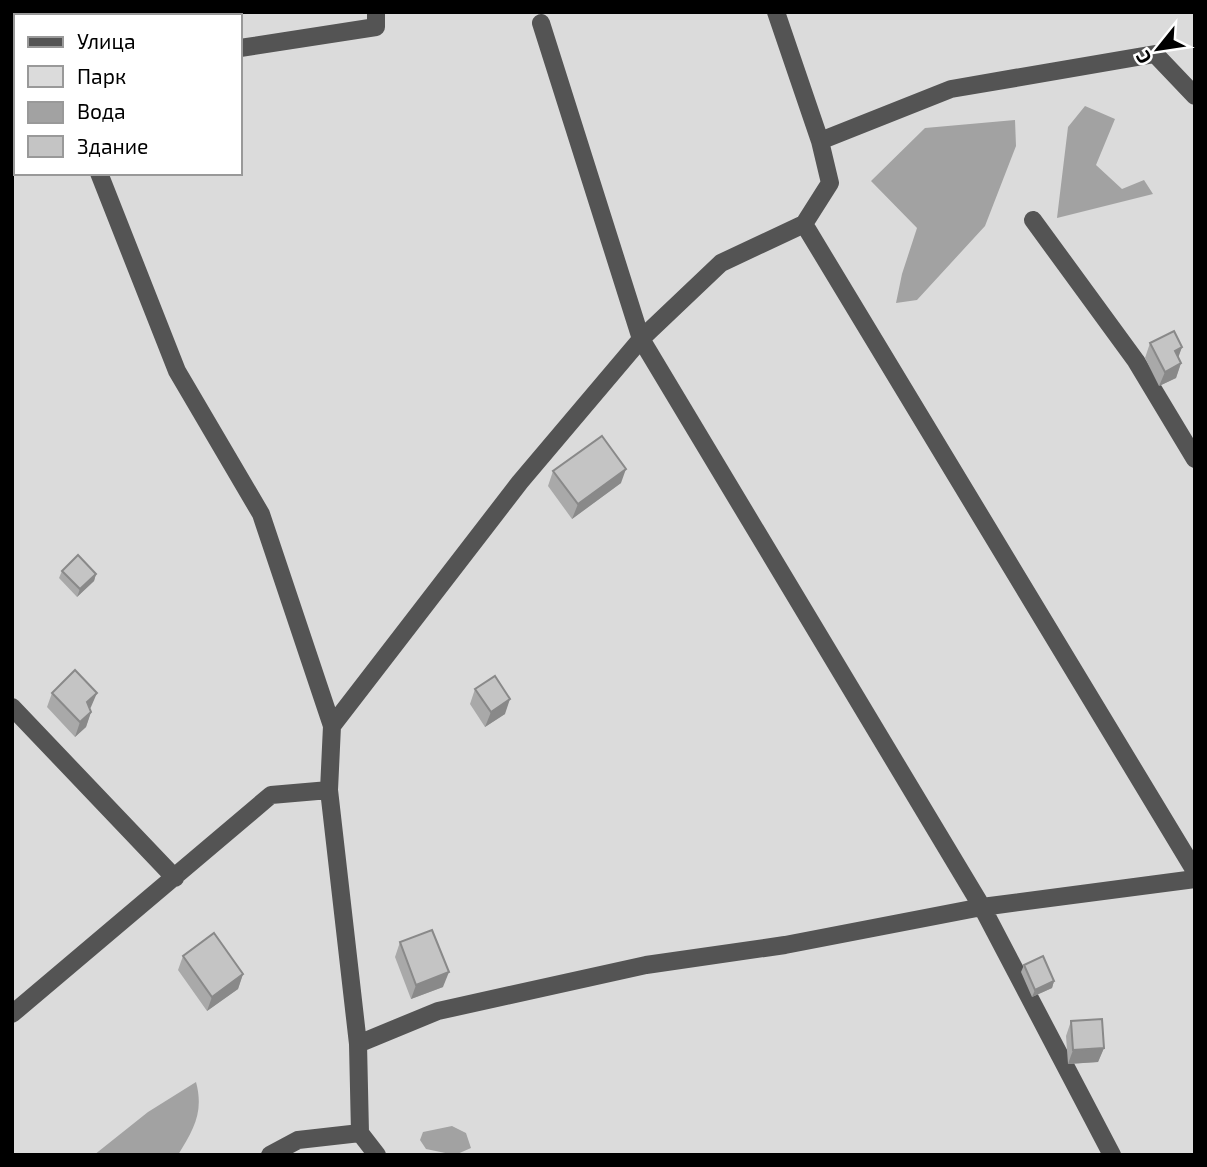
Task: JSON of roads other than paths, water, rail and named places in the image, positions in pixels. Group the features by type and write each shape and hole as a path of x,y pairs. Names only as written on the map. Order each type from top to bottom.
{"lane":[{"path":"242,48 376,27 376,12"},
{"path":"332,726 520,482 641,339 720,263 804,223 830,184 820,141 776,12"},
{"path":"541,23 641,339 982,907 1112,1155"},
{"path":"820,141 951,89 1155,54 1195,96"},
{"path":"100,175 177,370 261,514 332,726 329,790 358,1044 360,1133 377,1155"},
{"path":"1032,220 1136,361 1195,459"},
{"path":"804,223 1195,871"},
{"path":"12,707 175,878"},
{"path":"12,1014 271,796 329,790"},
{"path":"358,1044 451,1008 646,965 785,946 982,907 1195,879"},
{"path":"270,1155 298,1140 360,1133"}],"water":[{"path":"1085,106 1115,119 1096,165 1122,189 1144,180 1153,194 1057,218 1068,127"},
{"path":"1015,120 1016,146 985,226 917,300 896,303 917,228 871,181 925,128"},
{"path":"196,1082 199,1102 196,1120 178,1155 94,1155 148,1112"},
{"path":"452,1126 466,1133 471,1148 455,1155 426,1149 420,1140 423,1132"}]}
